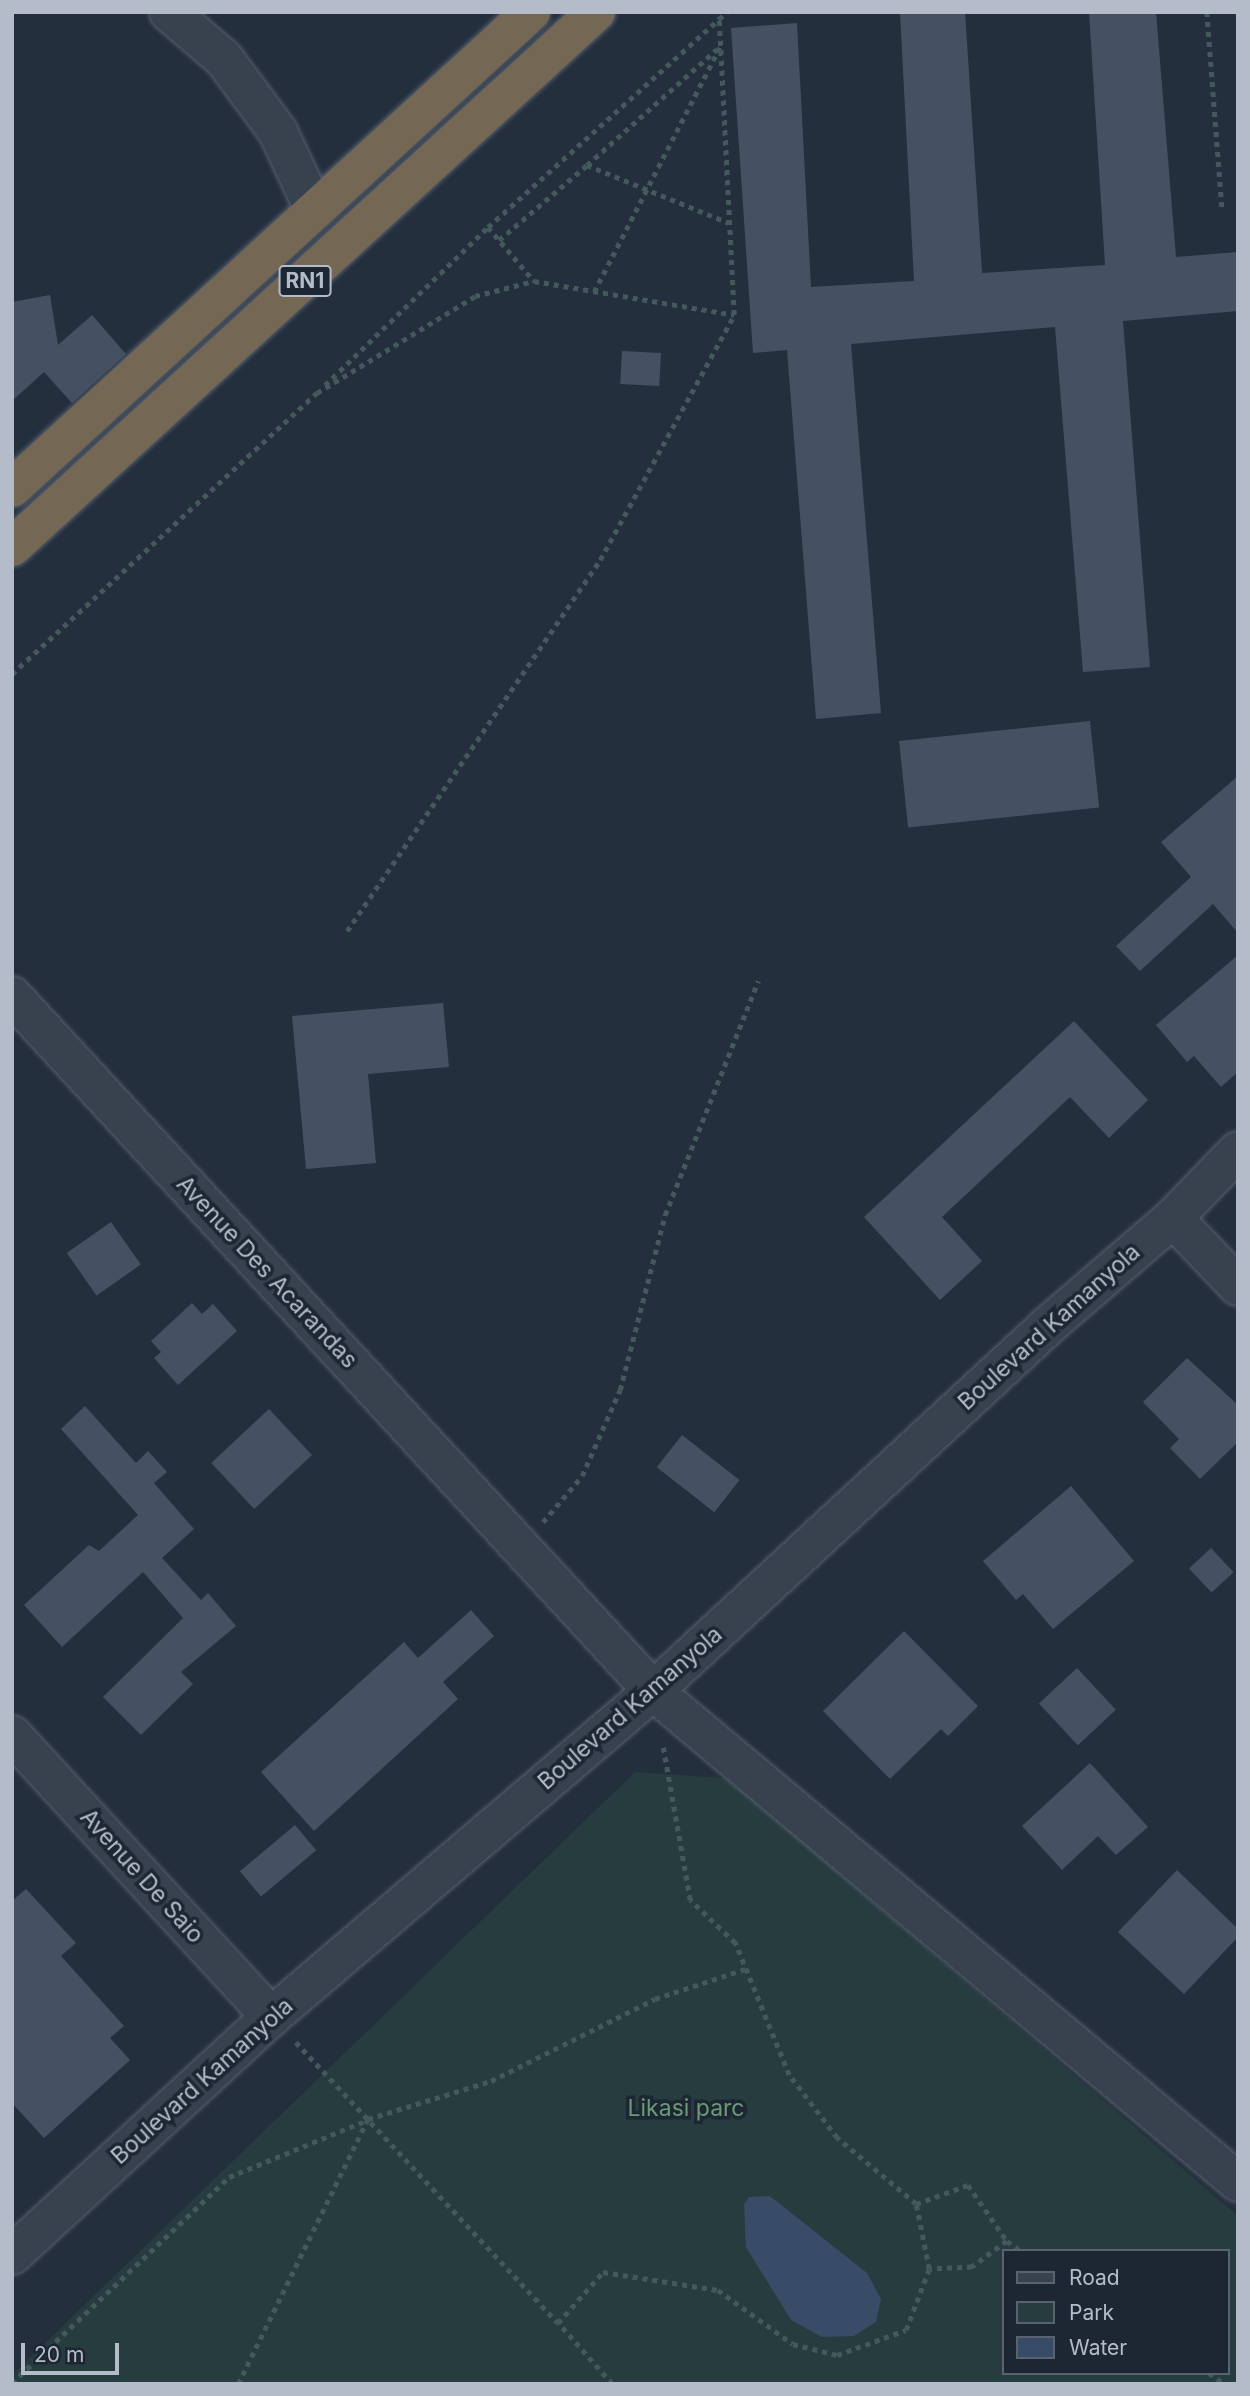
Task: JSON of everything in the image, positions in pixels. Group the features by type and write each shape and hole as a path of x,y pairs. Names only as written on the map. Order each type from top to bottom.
{"highway":[{"name":"RN1","path":"12,488 313,209 531,12"},
{"name":"RN1","path":"12,547 596,12"}],"street":[{"path":"169,12 224,60 278,132 313,209"},
{"name":"Avenue Des Acarandas","path":"12,996 653,1691 1238,2182"},
{"name":"Boulevard Kamanyola","path":"12,2255 271,2017 653,1691 1011,1359 1172,1217 1238,1151"},
{"path":"1172,1217 1238,1286"},
{"name":"Avenue De Saio","path":"12,1735 271,2017"}],"path":[{"path":"12,674 317,393 488,227 727,12"},
{"path":"1207,12 1222,207"},
{"path":"347,931 600,560 734,315 719,19"},
{"path":"499,240 721,46"},
{"path":"594,292 650,190 721,46"},
{"path":"587,165 729,223"},
{"path":"488,227 534,281"},
{"path":"317,393 475,296 534,281 734,315"},
{"path":"523,1547 582,1476 620,1390 665,1215 758,981"},
{"path":"558,2323 603,2272 718,2290 793,2344 837,2354 906,2330 929,2269 916,2204 837,2138 789,2075 735,1943 690,1900 663,1743"},
{"path":"12,2383 229,2177 368,2119 491,2081 655,2000 745,1969"},
{"path":"271,2017 612,2384"},
{"path":"238,2384 368,2119"},
{"path":"916,2204 968,2185 1007,2241 1018,2249"},
{"path":"929,2269 972,2267 1007,2241"}],"green space":[{"name":"Likasi parc","path":"635,1772 741,1779 832,1867 1238,2216 1238,2384 12,2384 12,2375"}],"water":[{"path":"770,2196 867,2273 881,2299 876,2322 854,2336 822,2337 791,2320 746,2247 744,2204 749,2197"}],"building":[{"path":"900,12 965,12 982,273 1105,265 1089,12 1156,12 1176,257 1238,252 1238,311 1123,321 1150,667 1083,672 1055,327 851,344 881,713 816,719 787,350 753,353 731,28 797,23 811,287 914,281"},
{"path":"50,295 58,345 92,315 126,354 72,403 44,372 12,401 12,302"},
{"path":"622,351 661,353 659,386 620,384"},
{"path":"1090,721 1099,808 908,828 899,741"},
{"path":"1238,776 1238,933 1213,904 1140,971 1116,946 1191,877 1161,842"},
{"path":"1238,955 1238,1072 1221,1087 1194,1056 1187,1062 1156,1025"},
{"path":"443,1003 449,1067 368,1074 376,1163 306,1169 292,1016"},
{"path":"1074,1021 1148,1100 1109,1138 1070,1097 942,1217 982,1261 940,1300 864,1217"},
{"path":"111,1222 141,1265 97,1296 67,1253"},
{"path":"192,1303 202,1314 213,1304 237,1331 178,1385 154,1358 161,1352 151,1341"},
{"path":"1187,1358 1238,1405 1238,1442 1200,1479 1170,1448 1179,1439 1143,1402"},
{"path":"85,1406 136,1463 148,1451 167,1472 154,1483 194,1529 162,1558 201,1600 208,1593 236,1626 181,1672 193,1684 141,1735 103,1697 183,1618 143,1572 62,1647 24,1605 89,1545 99,1551 138,1515 61,1429"},
{"path":"269,1409 312,1455 254,1509 211,1463"},
{"path":"682,1435 740,1480 714,1512 657,1467"},
{"path":"1071,1486 1134,1561 1053,1629 1023,1594 1016,1600 983,1561"},
{"path":"1211,1548 1234,1572 1212,1593 1189,1568"},
{"path":"471,1610 494,1636 443,1682 458,1699 314,1831 261,1772 404,1642 418,1658"},
{"path":"904,1631 978,1706 948,1736 941,1729 890,1779 823,1711"},
{"path":"1077,1668 1116,1710 1078,1745 1039,1703"},
{"path":"1090,1763 1148,1827 1116,1855 1098,1836 1062,1870 1022,1826"},
{"path":"295,1825 316,1850 261,1897 240,1871"},
{"path":"1177,1870 1238,1929 1238,1937 1184,1994 1118,1932"},
{"path":"26,1889 76,1943 61,1956 124,2026 110,2038 130,2060 44,2138 12,2103 12,1901"}]}
